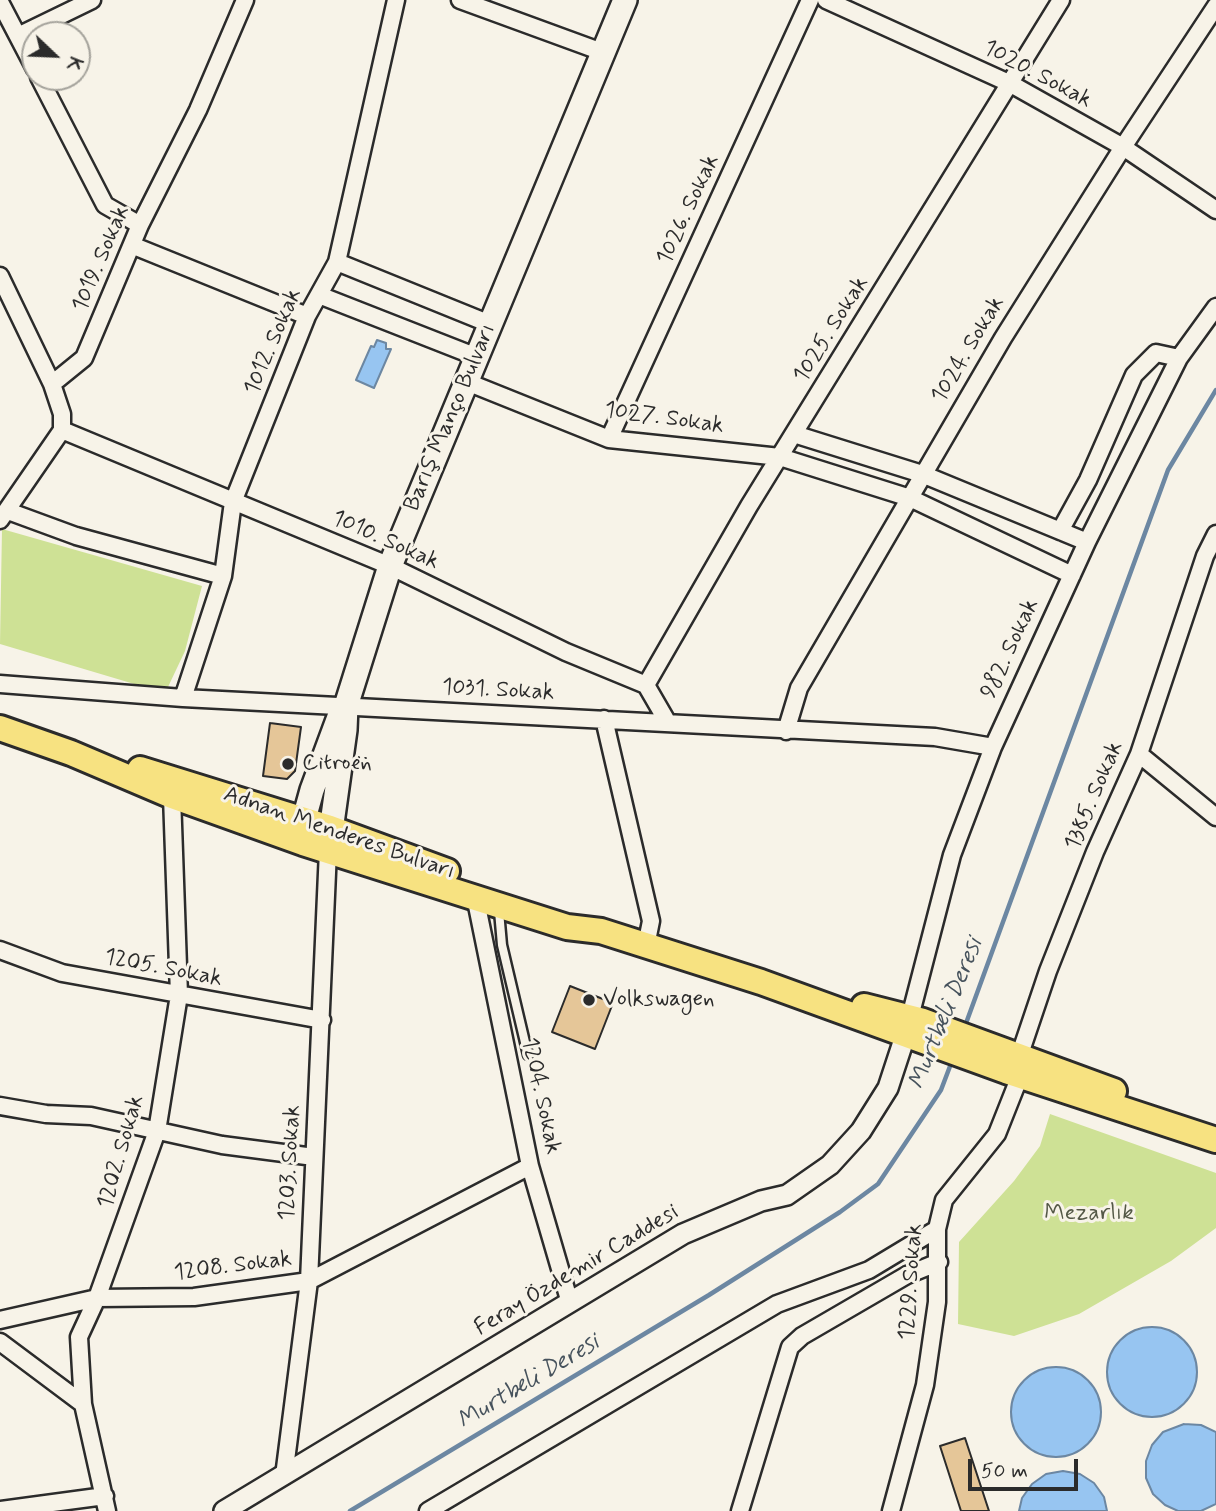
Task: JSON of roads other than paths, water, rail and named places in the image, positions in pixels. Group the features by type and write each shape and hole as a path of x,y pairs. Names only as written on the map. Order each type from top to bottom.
{"main road":[{"name":"Barış Manço Bulvarı","path":"329,839 346,706 390,566 606,52 625,0"},
{"path":"303,831 333,728 346,706"},
{"name":"Adnan Menderes Bulvarı","path":"0,728 71,753 172,796 303,831 571,914 601,931 915,1028 1216,1133"},
{"name":"Adnan Menderes Bulvarı","path":"71,753 176,778 303,831"},
{"name":"Adnan Menderes Bulvarı","path":"329,839 487,900 566,927 601,931"},
{"name":"Adnan Menderes Bulvarı","path":"1015,1063 1216,1140"}],"street":[{"path":"18,36 92,0"},
{"name":"1019. Sokak","path":"52,384 84,358 141,225 198,110 245,0"},
{"name":"1012. Sokak","path":"183,698 223,576 233,502 307,316 337,262 396,0"},
{"path":"460,0 606,52"},
{"name":"1026. Sokak","path":"608,439 810,0"},
{"name":"1020. Sokak","path":"826,0 1011,84 1123,147 1216,210"},
{"name":"1025. Sokak","path":"646,685 780,457 1061,0"},
{"path":"0,2 21,42"},
{"name":"1024. Sokak","path":"786,731 799,688 922,474 1123,147 1216,6"},
{"path":"46,91 105,205 141,225"},
{"path":"134,246 307,316"},
{"path":"337,262 490,324"},
{"path":"0,276 52,384 62,414 62,430 4,515 223,576"},
{"path":"319,295 477,357"},
{"name":"982. Sokak","path":"915,1028 952,855 993,747 1087,542 1180,358 1216,307"},
{"path":"0,317 17,312"},
{"path":"1060,531 1087,480 1134,374 1156,353 1180,358"},
{"name":"1027. Sokak","path":"467,382 608,439 780,457 910,498 1072,575"},
{"name":"1010. Sokak","path":"62,430 390,566 566,652 646,685"},
{"path":"794,434 922,474 1087,542"},
{"name":"1385. Sokak","path":"1015,1063 1095,852 1139,754 1205,555 1216,534"},
{"name":"1031. Sokak","path":"0,684 183,698 935,737 993,747"},
{"path":"646,685 667,723"},
{"path":"604,719 651,921 646,946"},
{"path":"1139,754 1216,817"},
{"name":"1202. Sokak","path":"106,1504 83,1404 79,1337 97,1298 157,1131 179,995 172,796"},
{"name":"1203. Sokak","path":"284,1476 309,1281 329,839"},
{"name":"1204. Sokak","path":"487,900 530,1166 570,1303"},
{"name":"1205. Sokak","path":"0,950 62,973 321,1020"},
{"name":"Feray Özdemir Caddesi","path":"225,1511 683,1234 761,1201 787,1195 830,1165 861,1131 888,1088 915,1028"},
{"name":"1229. Sokak","path":"891,1511 925,1385 937,1302 937,1229 944,1200 997,1134 1015,1063"},
{"path":"0,1106 46,1114 91,1116 222,1145 314,1157"},
{"name":"1208. Sokak","path":"0,1320 97,1298 194,1297 309,1281 530,1166"},
{"path":"428,1511 777,1304 869,1270 937,1229"},
{"path":"740,1511 790,1347 802,1336 907,1275 939,1262"},
{"path":"0,1342 83,1404"},
{"path":"0,1510 106,1504"}],"lane":[{"path":"487,900 502,945 528,1055"}],"water":[{"path":"377,340 386,343 386,349 391,349 374,388 356,380 371,346 374,347"},
{"path":"1152,1327 1169,1331 1184,1340 1193,1355 1197,1372 1193,1389 1184,1404 1169,1413 1152,1417 1135,1413 1120,1404 1111,1389 1107,1372 1111,1355 1120,1340 1135,1331"},
{"path":"1056,1367 1073,1371 1088,1380 1097,1395 1101,1412 1097,1429 1088,1444 1073,1453 1056,1457 1039,1453 1024,1444 1015,1429 1011,1412 1015,1395 1024,1380 1039,1371"},
{"path":"1184,1424 1201,1425 1216,1432 1216,1504 1201,1511 1178,1511 1165,1505 1153,1494 1146,1478 1146,1461 1152,1445 1163,1432"},
{"path":"1063,1471 1080,1474 1094,1483 1104,1497 1107,1511 1019,1511 1022,1498 1032,1484 1046,1474"}],"waterway":[{"name":"Murtbeli Deresi","path":"965,1026 1168,470 1216,390"},
{"name":"Murtbeli Deresi","path":"350,1511 709,1295 840,1212 878,1184 941,1090 952,1061"}],"place":[{"name":"Citroën","path":"288,764"},
{"name":"Volkswagen","path":"589,1000"}],"park label":[{"name":"Mezarlık","path":"1089,1214"}]}
